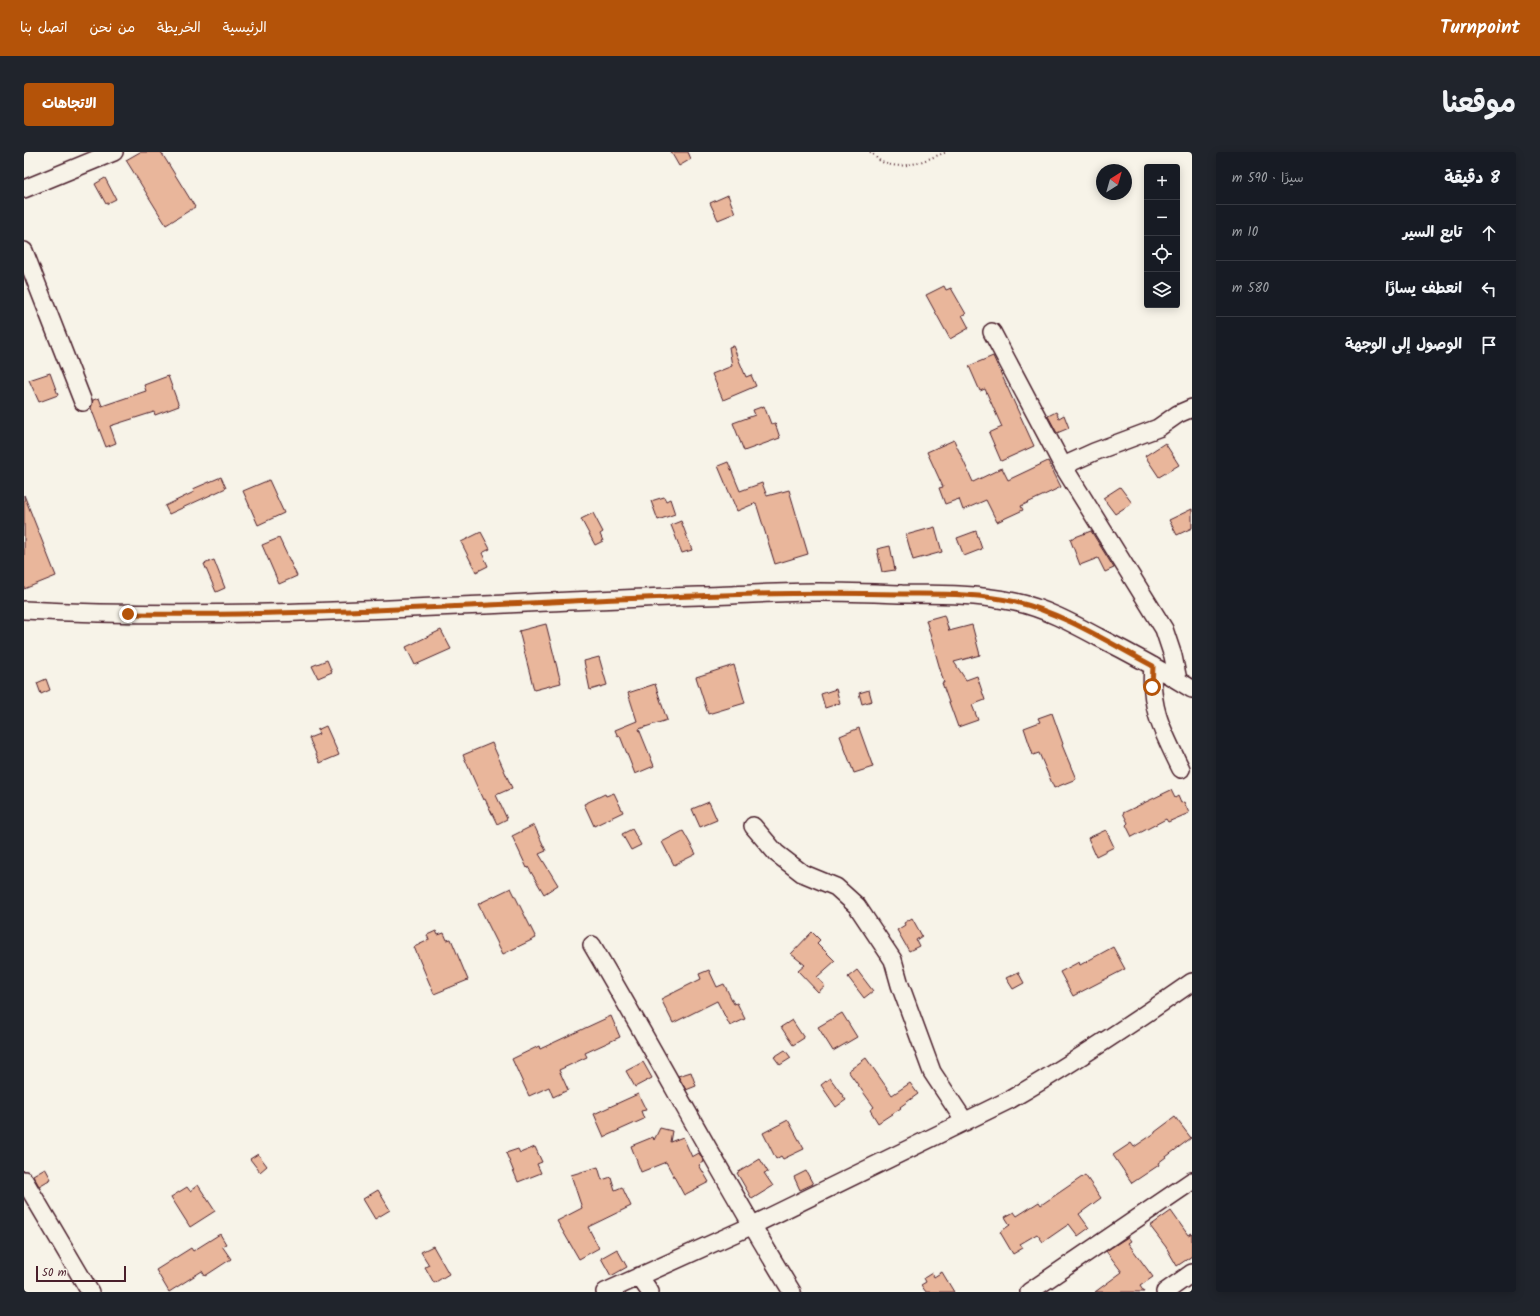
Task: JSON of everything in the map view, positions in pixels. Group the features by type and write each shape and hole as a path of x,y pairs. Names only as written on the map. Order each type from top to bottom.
{"street":[{"path":"24,189 114,152"},
{"path":"24,251 83,402"},
{"path":"992,332 1063,466 1164,629 1185,685"},
{"path":"1063,466 1094,452 1158,428 1178,414 1192,408"},
{"path":"24,610 92,613 254,614 819,592 958,595 995,598 1018,602 1045,612 1070,622 1153,666 1185,685"},
{"path":"1153,666 1152,687 1154,706 1160,726 1181,769"},
{"path":"753,826 776,853 802,873 836,887 857,906 893,960 900,985 932,1072 965,1122"},
{"path":"592,945 751,1226 792,1292"},
{"path":"605,1292 751,1226 1011,1099 1052,1075 1192,982"},
{"path":"24,1180 90,1292"},
{"path":"1029,1292 1192,1181"},
{"path":"1165,1292 1192,1273"},
{"path":"639,1276 650,1292"}],"path":[{"path":"870,152 881,161 895,166 910,165 947,152"}],"building":[{"path":"140,152 161,152 195,207 166,225 126,160"},
{"path":"671,152 688,152 691,159 679,166"},
{"path":"105,178 116,199 106,204 95,184"},
{"path":"728,195 735,213 718,220 710,203"},
{"path":"944,286 946,290 951,288 966,314 962,315 969,328 950,339 926,295"},
{"path":"733,346 746,377 751,375 756,386 723,400 712,374 732,366 729,347"},
{"path":"993,356 1034,446 1001,461 989,433 1002,427 985,389 980,391 969,366"},
{"path":"50,373 58,395 39,402 29,380"},
{"path":"168,376 179,406 155,415 154,412 110,426 116,443 106,447 91,408 93,400 99,398 102,406 146,391 144,385"},
{"path":"764,406 771,424 775,423 780,438 744,451 733,423 755,415 753,410"},
{"path":"1056,412 1059,418 1064,415 1069,428 1057,433 1048,416"},
{"path":"954,440 973,482 1002,468 1008,480 1048,461 1061,487 1021,506 1023,510 997,522 986,500 963,510 959,499 945,504 939,488 943,487 927,452"},
{"path":"1165,443 1179,465 1159,477 1145,456"},
{"path":"728,462 740,491 762,483 767,496 789,490 808,554 775,564 756,503 737,511 718,466"},
{"path":"221,477 226,488 169,514 165,506 194,492 193,489"},
{"path":"269,480 284,513 258,525 243,491"},
{"path":"1120,487 1132,503 1115,514 1103,498"},
{"path":"24,495 56,576 24,589"},
{"path":"664,497 666,501 670,499 675,514 658,520 651,501"},
{"path":"1192,509 1192,528 1177,535 1169,520"},
{"path":"593,513 603,532 600,534 603,541 595,545 581,519"},
{"path":"681,521 692,550 682,553 671,525"},
{"path":"935,527 942,552 913,560 906,535"},
{"path":"976,531 982,549 964,556 957,538"},
{"path":"1091,531 1114,568 1105,572 1098,558 1080,565 1070,539"},
{"path":"481,532 490,549 482,553 488,566 476,572 461,542"},
{"path":"279,538 297,576 279,584 262,545"},
{"path":"890,546 895,570 882,572 877,549"},
{"path":"214,560 225,588 216,592 204,564"},
{"path":"944,615 949,631 972,625 980,655 954,662 966,680 977,676 985,700 972,705 978,720 958,727 942,683 944,683 926,620"},
{"path":"546,624 561,683 534,690 519,631"},
{"path":"441,630 451,649 415,665 406,647"},
{"path":"599,657 607,685 590,690 584,661"},
{"path":"327,660 332,672 318,678 312,666"},
{"path":"734,665 745,703 708,714 696,677"},
{"path":"46,679 50,690 41,694 37,683"},
{"path":"655,684 667,720 639,729 654,766 635,774 620,736 618,737 615,730 637,721 628,693"},
{"path":"836,689 840,703 825,708 821,694"},
{"path":"869,690 872,701 862,704 859,693"},
{"path":"1052,713 1063,744 1062,745 1076,779 1054,788 1039,753 1033,755 1024,728 1040,722 1038,718"},
{"path":"326,726 339,755 320,763 309,738 319,734 317,730"},
{"path":"859,728 873,767 854,773 840,736"},
{"path":"492,743 512,788 496,795 507,819 497,824 485,799 483,800 463,755"},
{"path":"1171,790 1175,798 1178,796 1181,803 1184,802 1189,813 1168,822 1166,819 1132,837 1126,825 1128,823 1123,813"},
{"path":"614,793 623,812 594,826 584,804 605,794 606,796"},
{"path":"709,802 717,820 700,827 692,809"},
{"path":"534,825 546,851 539,854 558,885 544,894 528,867 527,868 512,836"},
{"path":"632,829 641,845 631,850 622,834"},
{"path":"1106,830 1114,847 1096,856 1088,838"},
{"path":"683,831 696,854 674,865 662,842"},
{"path":"511,888 536,938 503,954 478,904"},
{"path":"912,918 922,936 916,940 919,946 909,951 897,930"},
{"path":"436,931 438,935 444,933 447,940 451,939 468,980 434,994 414,947 429,940 427,935"},
{"path":"812,932 820,940 817,943 835,961 817,977 825,986 818,992 798,971 805,965 791,954"},
{"path":"1113,947 1125,969 1073,996 1060,972 1079,962 1080,965"},
{"path":"709,970 717,987 724,984 734,1004 737,1003 745,1019 730,1026 717,1001 673,1023 661,999 701,979 699,974"},
{"path":"857,970 873,991 864,998 848,977"},
{"path":"1018,972 1024,983 1013,989 1006,978"},
{"path":"842,1013 857,1037 833,1051 818,1027"},
{"path":"611,1016 620,1037 585,1053 587,1057 559,1070 568,1090 553,1097 549,1087 529,1096 512,1059 539,1046 540,1049"},
{"path":"792,1020 804,1038 793,1045 781,1027"},
{"path":"785,1050 791,1058 780,1065 774,1057"},
{"path":"866,1058 892,1095 910,1083 918,1094 900,1107 901,1108 878,1123 870,1110 874,1107 848,1071"},
{"path":"643,1062 652,1078 635,1087 626,1071"},
{"path":"691,1072 696,1086 686,1090 678,1076"},
{"path":"830,1078 846,1100 836,1107 821,1085"},
{"path":"638,1094 646,1110 641,1111 644,1119 604,1137 594,1114"},
{"path":"1175,1117 1191,1138 1158,1163 1159,1165 1132,1183 1113,1155 1131,1143 1134,1147"},
{"path":"788,1120 804,1149 783,1159 781,1156 776,1159 763,1133"},
{"path":"660,1128 672,1131 670,1142 683,1137 692,1157 699,1153 704,1162 699,1165 709,1182 684,1195 666,1162 641,1172 631,1146 653,1137 654,1140"},
{"path":"535,1147 542,1162 537,1164 541,1173 518,1182 506,1153 518,1149 520,1153"},
{"path":"258,1154 267,1166 260,1172 250,1159"},
{"path":"760,1159 768,1172 764,1173 773,1186 752,1199 737,1173"},
{"path":"598,1167 602,1180 611,1177 615,1190 622,1187 631,1206 588,1227 599,1248 579,1259 557,1221 582,1208 571,1175"},
{"path":"45,1168 51,1179 39,1186 33,1175"},
{"path":"806,1171 813,1184 800,1190 794,1177"},
{"path":"1085,1175 1101,1198 1079,1214 1089,1228 1078,1236 1069,1224 1043,1242 1037,1234 1020,1244 1023,1248 1013,1254 1000,1232 1010,1225 1005,1217 1014,1212 1017,1216 1039,1202 1041,1205"},
{"path":"198,1185 215,1211 190,1227 171,1197 187,1187 190,1191"},
{"path":"378,1190 390,1210 375,1219 363,1199"},
{"path":"1171,1211 1188,1235 1192,1233 1192,1256 1177,1266 1166,1247 1150,1226"},
{"path":"220,1234 226,1244 222,1246 231,1259 205,1276 202,1271 169,1292 156,1270 191,1248 193,1251"},
{"path":"1128,1237 1131,1241 1128,1243 1153,1277 1140,1286 1144,1292 1095,1292 1122,1272 1106,1251"},
{"path":"433,1246 449,1274 434,1283 425,1267 429,1265 421,1252"},
{"path":"617,1249 627,1267 611,1276 601,1258"},
{"path":"942,1272 954,1292 926,1292 921,1285 926,1282 924,1278 932,1273 934,1277"}],"route":[{"path":"128,614 254,614 819,592 958,595 995,598 1018,602 1070,622 1153,666 1152,687"}]}
